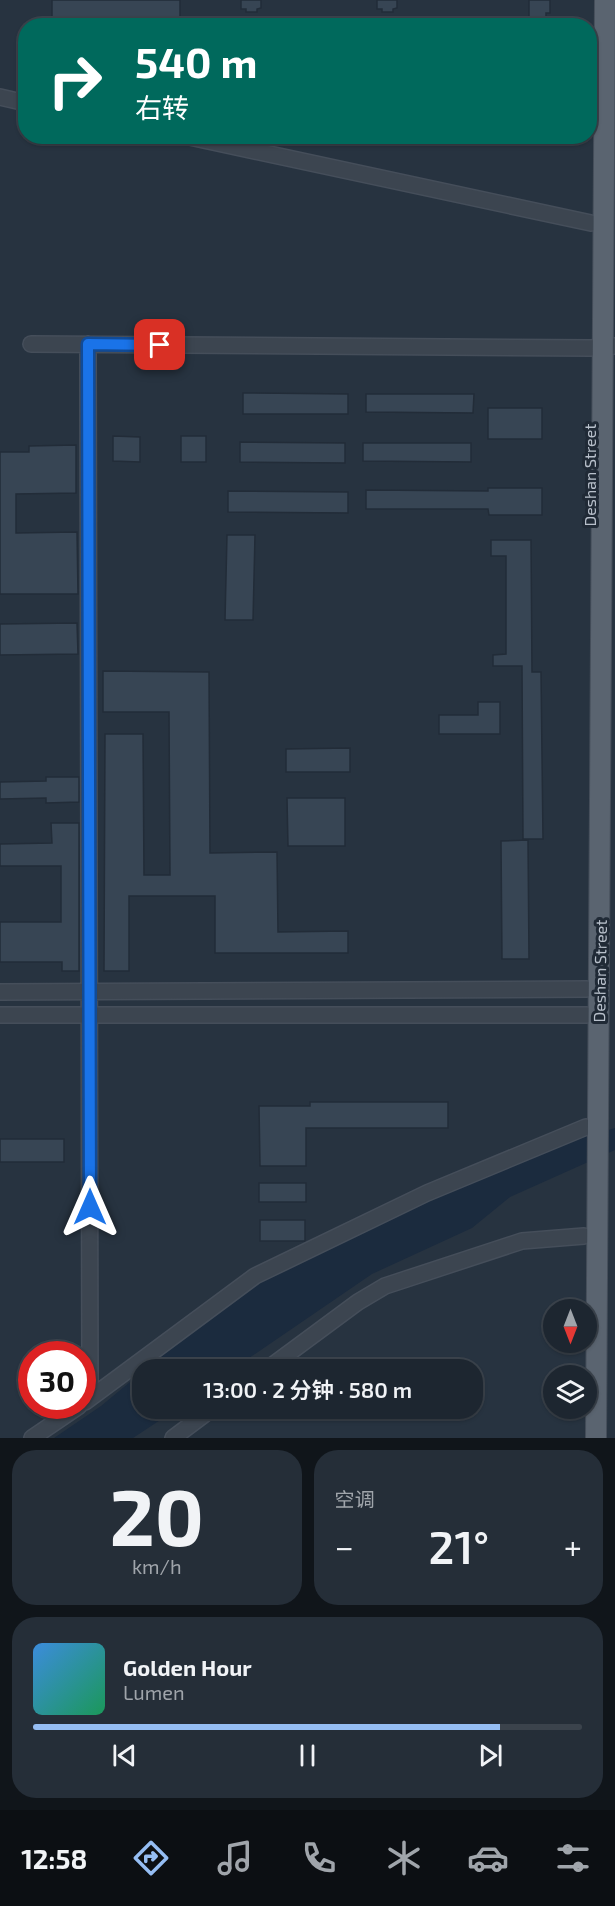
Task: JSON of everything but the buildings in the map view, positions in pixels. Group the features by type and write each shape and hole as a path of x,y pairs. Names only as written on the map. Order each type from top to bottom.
{"main road":[{"name":"Deshan Street","path":"592,0 592,18"},
{"name":"Deshan Street","path":"584,1299 587,989 603,347 605,0"},
{"name":"Deshan Street","path":"591,144 591,223 603,347 609,568 608,887 596,1438"},
{"path":"584,1419 584,1438"}],"street":[{"path":"0,97 18,101"},
{"path":"222,144 591,223"},
{"path":"31,344 603,347"},
{"path":"85,1341 89,1015 88,344"},
{"path":"0,992 587,989"},
{"path":"0,1015 587,1015"},
{"path":"96,1393 255,1276 427,1193 585,1127"},
{"path":"281,1359 358,1302 385,1286 522,1241 584,1236"},
{"path":"32,1438 59,1419"},
{"path":"173,1438 198,1419"}],"water":[{"path":"615,1128 615,1150 510,1197 472,1228 372,1274 248,1359 158,1359 245,1287 364,1227 549,1148"},
{"path":"132,1380 132,1419 162,1419 133,1438 54,1438 82,1419 96,1419 96,1409"}],"route":[{"path":"90,1207 88,344 160,345"}]}
